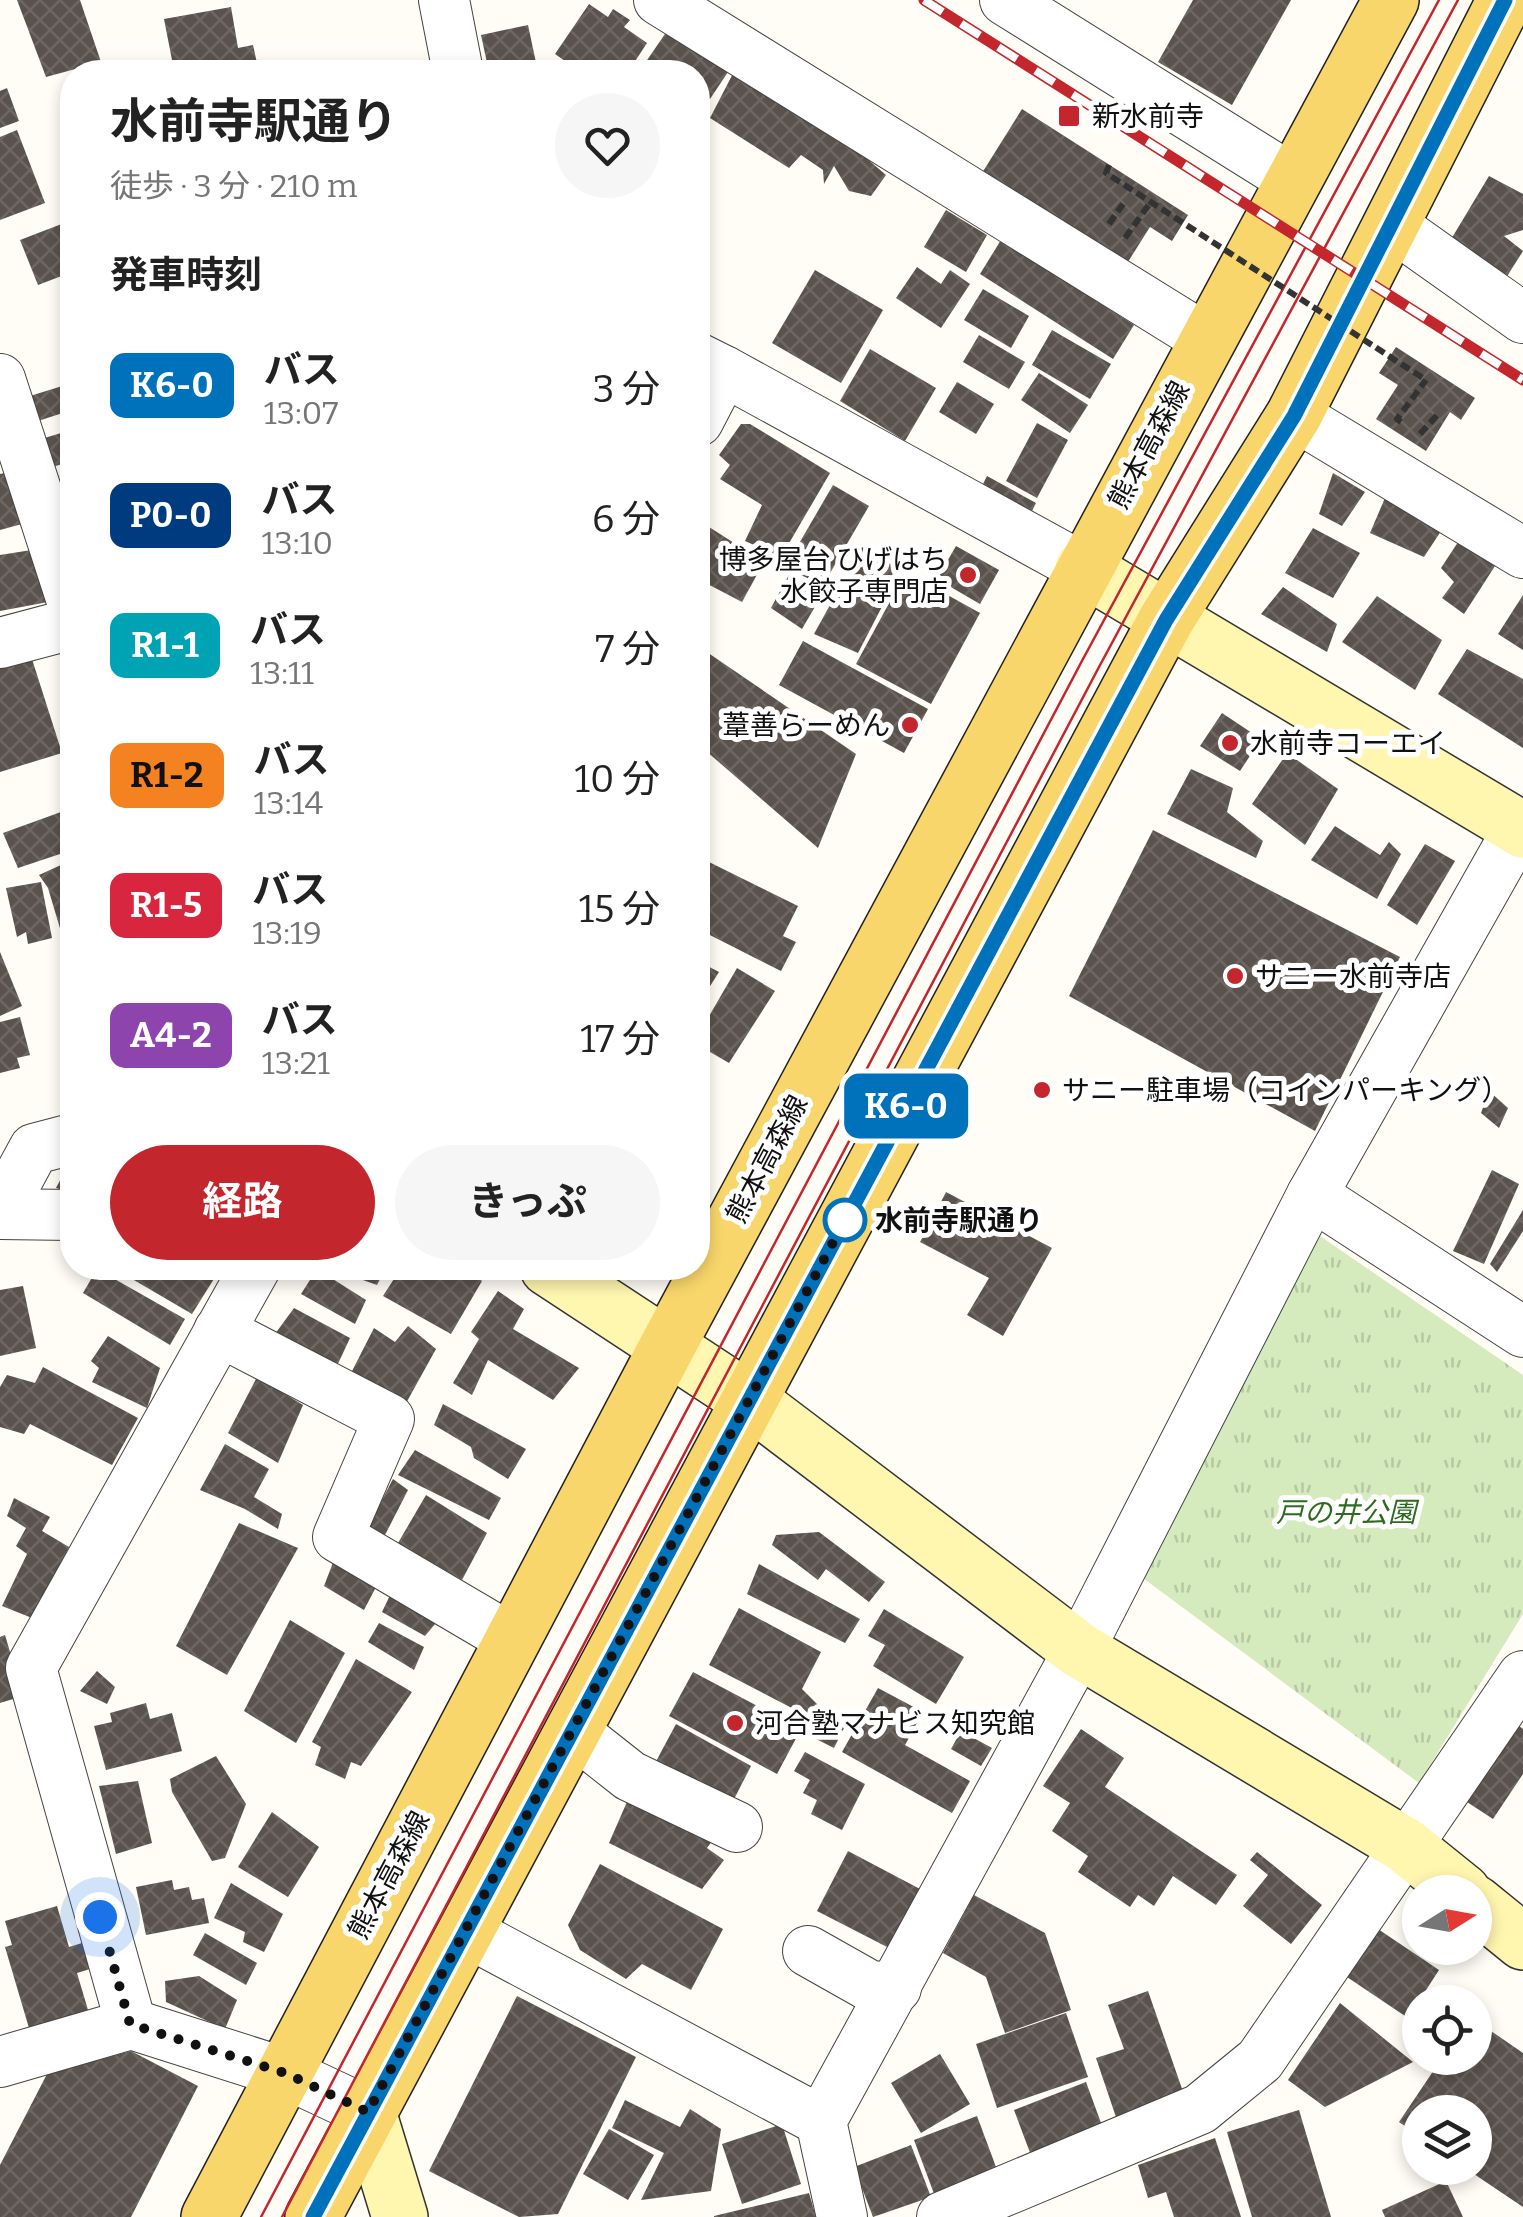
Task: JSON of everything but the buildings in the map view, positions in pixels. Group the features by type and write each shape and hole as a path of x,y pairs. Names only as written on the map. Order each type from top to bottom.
{"main road":[{"path":"313,2217 1166,620 1294,416 1505,0"},
{"name":"熊本高森線","path":"710,1266 1389,1"},
{"name":"熊本高森線","path":"209,2217 703,1280"}],"street":[{"path":"444,0 456,60"},
{"path":"659,0 1206,339"},
{"path":"1004,0 1293,180"},
{"path":"1393,226 1523,318"},
{"path":"710,364 1083,568 1521,829 1312,1194 1079,1650 820,2121 842,2217"},
{"path":"0,379 60,564"},
{"path":"1294,416 1523,554"},
{"path":"0,643 60,627"},
{"path":"60,1142 34,1149 0,1213 60,1216"},
{"path":"1312,1194 1523,1332"},
{"path":"130,2024 30,1668 245,1280"},
{"path":"567,1280 749,1400 1079,1650 1406,1846 1441,1875"},
{"path":"219,1331 389,1419 338,1537 513,1640"},
{"path":"942,2217 1200,2110 1260,2060 1523,1676"},
{"path":"573,1732 630,1776 737,1827"},
{"path":"1492,1917 1523,1942"},
{"path":"468,1932 820,2121"},
{"path":"808,1951 870,1986 896,1988"},
{"path":"0,2062 130,2024 285,2073 368,2112 400,2217"}],"path":[{"path":"1109,165 1106,173 1150,203 1426,380 1396,419 1422,435 1440,413"},
{"path":"1118,248 1150,203"},
{"path":"1101,235 1124,204"}],"green space":[{"name":"戸の井公園","path":"1298,1221 1523,1375 1523,1614 1419,1783 1124,1564"}],"tram line":[{"path":"261,2217 1083,659 1439,0"},
{"path":"282,2217 1099,667 1458,0"}],"railway":[{"path":"924,0 1523,380"}],"bus line":[{"name":"K6-0","path":"313,2217 1166,620 1294,416 1505,0"}],"place":[{"name":"新水前寺","path":"1069,116"},
{"name":"博多屋台 ひげはち 水餃子専門店","path":"968,575"},
{"name":"葦善らーめん","path":"910,725"},
{"name":"水前寺コーエイ","path":"1230,743"},
{"name":"サニー水前寺店","path":"1235,976"},
{"name":"サニー駐車場（コインパーキング）","path":"1042,1090"},
{"name":"水前寺駅通り","path":"845,1220"},
{"name":"河合塾マナビス知究館","path":"735,1723"}],"route":[{"path":"100,1917 130,2024 285,2073 368,2112 468,1932 845,1220"}]}
